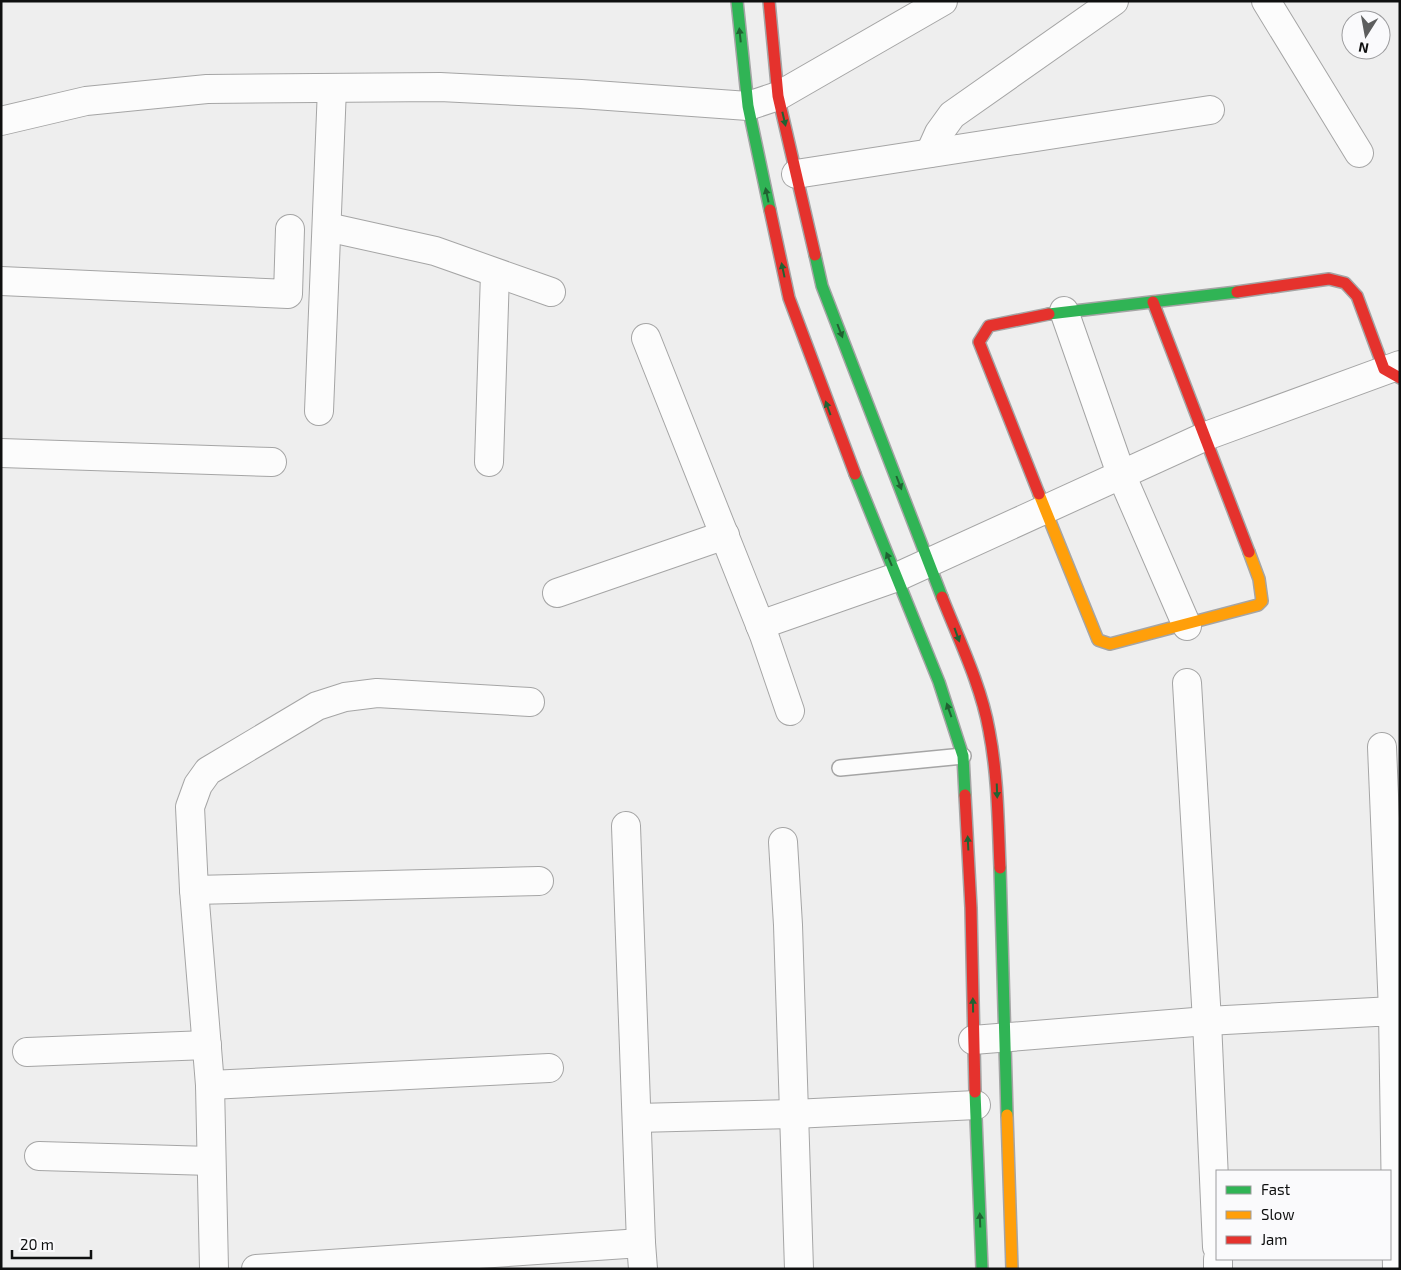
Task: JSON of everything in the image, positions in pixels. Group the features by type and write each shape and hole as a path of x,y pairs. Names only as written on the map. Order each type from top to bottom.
{"street":[{"path":"736,1 748,106 789,298 834,422 939,682 963,756 971,908 973,1040 982,1269"},
{"path":"769,1 778,96 822,286 930,562 989,728 996,778 1006,1036 1012,1269"},
{"path":"1,121 86,101 207,89 440,87 600,95 748,106 778,96 943,1"},
{"path":"930,153 939,133 952,115 1114,1"},
{"path":"1266,1 1359,153"},
{"path":"319,411 332,88"},
{"path":"796,174 1210,110"},
{"path":"327,216 435,251 551,292"},
{"path":"1,281 288,294 290,229"},
{"path":"489,462 495,273"},
{"path":"760,624 897,577 1045,511 1206,436 1395,371 1357,296 1345,283 1329,279 1024,317 989,326 979,342 980,349 1045,511 1098,640 1117,644 1258,606 1262,601 1259,579 1206,436 1153,302"},
{"path":"1064,311 1121,474 1187,626"},
{"path":"646,338 760,624 790,710"},
{"path":"1,453 272,462"},
{"path":"557,593 725,535"},
{"path":"1187,684 1207,1021 1216,1224"},
{"path":"214,1269 210,1085 194,890 190,807 198,785 208,771 317,706 345,697 377,693 530,702"},
{"path":"1382,747 1396,1011 1397,1269"},
{"path":"256,1269 642,1256 626,826"},
{"path":"783,842 799,1269"},
{"path":"194,890 540,881"},
{"path":"973,1040 1207,1021 1396,1011"},
{"path":"27,1052 207,1045"},
{"path":"210,1085 549,1068"},
{"path":"637,1118 794,1114 976,1105"},
{"path":"38,1156 211,1160"}],"lane":[{"path":"840,768 963,756"}],"traffic: fast":[{"path":"737,1 748,106 770,210"},
{"path":"815,255 822,286 942,597"},
{"path":"1049,314 1237,292"},
{"path":"855,474 939,682 963,756 965,795"},
{"path":"1000,868 1007,1115"},
{"path":"975,1092 982,1269"}],"traffic: slow":[{"path":"1039,494 1098,640 1110,644 1258,605 1262,601 1259,579 1249,552"},
{"path":"1007,1115 1012,1269"}],"traffic: jam":[{"path":"769,1 778,96 815,255"},
{"path":"770,210 789,298 855,474"},
{"path":"1237,292 1329,279 1345,283 1357,296 1384,369 1400,378"},
{"path":"1153,302 1249,552"},
{"path":"1039,494 979,342 989,326 1049,314"},
{"path":"942,597 975,679 989,730 996,781 1000,868"},
{"path":"965,795 971,908 975,1092"}]}
